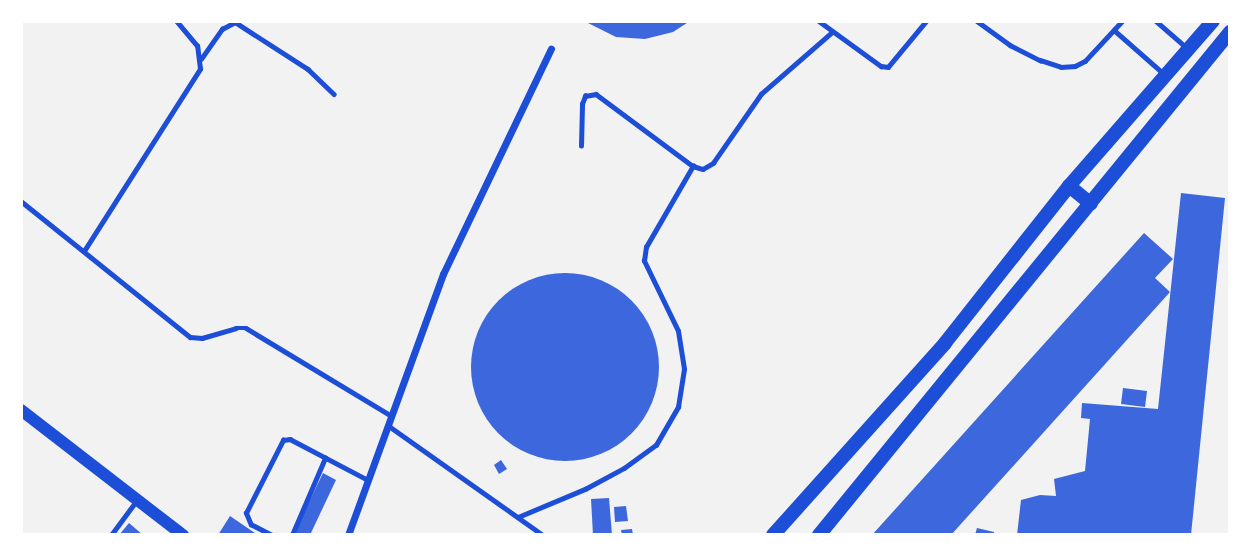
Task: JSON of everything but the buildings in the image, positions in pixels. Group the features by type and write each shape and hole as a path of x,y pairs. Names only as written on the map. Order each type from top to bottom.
{"main road":[{"path":"774,535 945,343 1069,186 1213,21"},
{"path":"819,535 871,467 1091,204 1230,32"},
{"path":"1183,55 1196,72"},
{"path":"1069,186 1091,204"}],"street":[{"path":"348,535 443,274 551,49"},
{"path":"21,410 183,535"}],"lane":[{"path":"84,251 178,108 200,69 201,59 197,47 176,21"},
{"path":"819,21 881,66 888,66 926,21"},
{"path":"977,21 1010,45 1040,61 1061,67 1075,66 1085,61 1122,21"},
{"path":"1156,21 1183,55"},
{"path":"201,59 222,29 235,22 308,69 334,94"},
{"path":"1114,30 1165,76"},
{"path":"581,146 582,104 585,96 596,94 693,166 704,169 713,163 761,94 832,32"},
{"path":"518,517 584,489 624,468 656,445 678,407 684,369 678,331 645,261 646,247 693,166"},
{"path":"21,201 190,337 202,338 236,328 246,328 393,416"},
{"path":"389,426 543,535"},
{"path":"271,535 251,525 246,513 280,443 290,439 369,481"},
{"path":"292,535 325,458"},
{"path":"111,535 138,500"}]}
